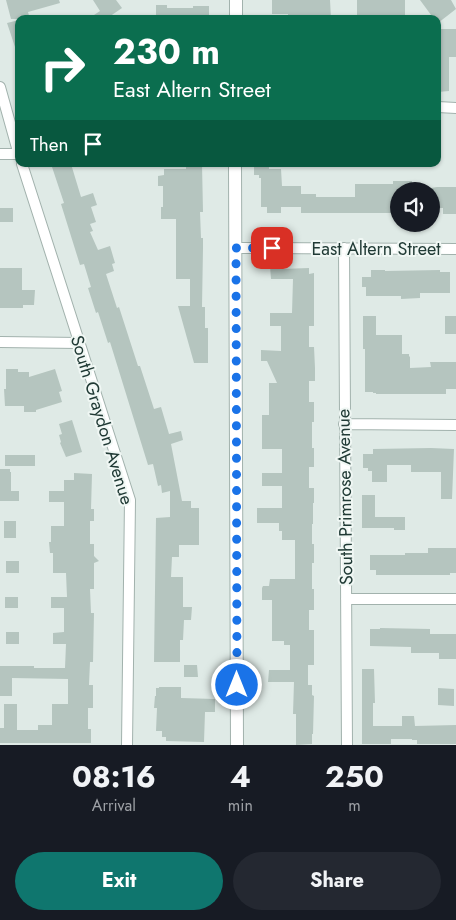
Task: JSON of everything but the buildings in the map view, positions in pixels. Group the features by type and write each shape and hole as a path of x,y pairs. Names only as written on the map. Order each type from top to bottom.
{"street":[{"path":"236,0 236,15"},
{"path":"0,87 15,141"},
{"path":"441,108 456,108"},
{"path":"0,154 15,155"},
{"name":"South Graydon Avenue","path":"23,167 130,500 128,745"},
{"path":"236,167 238,745"},
{"name":"East Altern Street","path":"236,248 456,249"},
{"name":"South Primrose Avenue","path":"344,248 347,745"},
{"path":"0,342 79,343"},
{"path":"344,424 456,425"},
{"path":"346,599 456,599"}],"route":[{"path":"237,685 236,248 272,248"}]}
